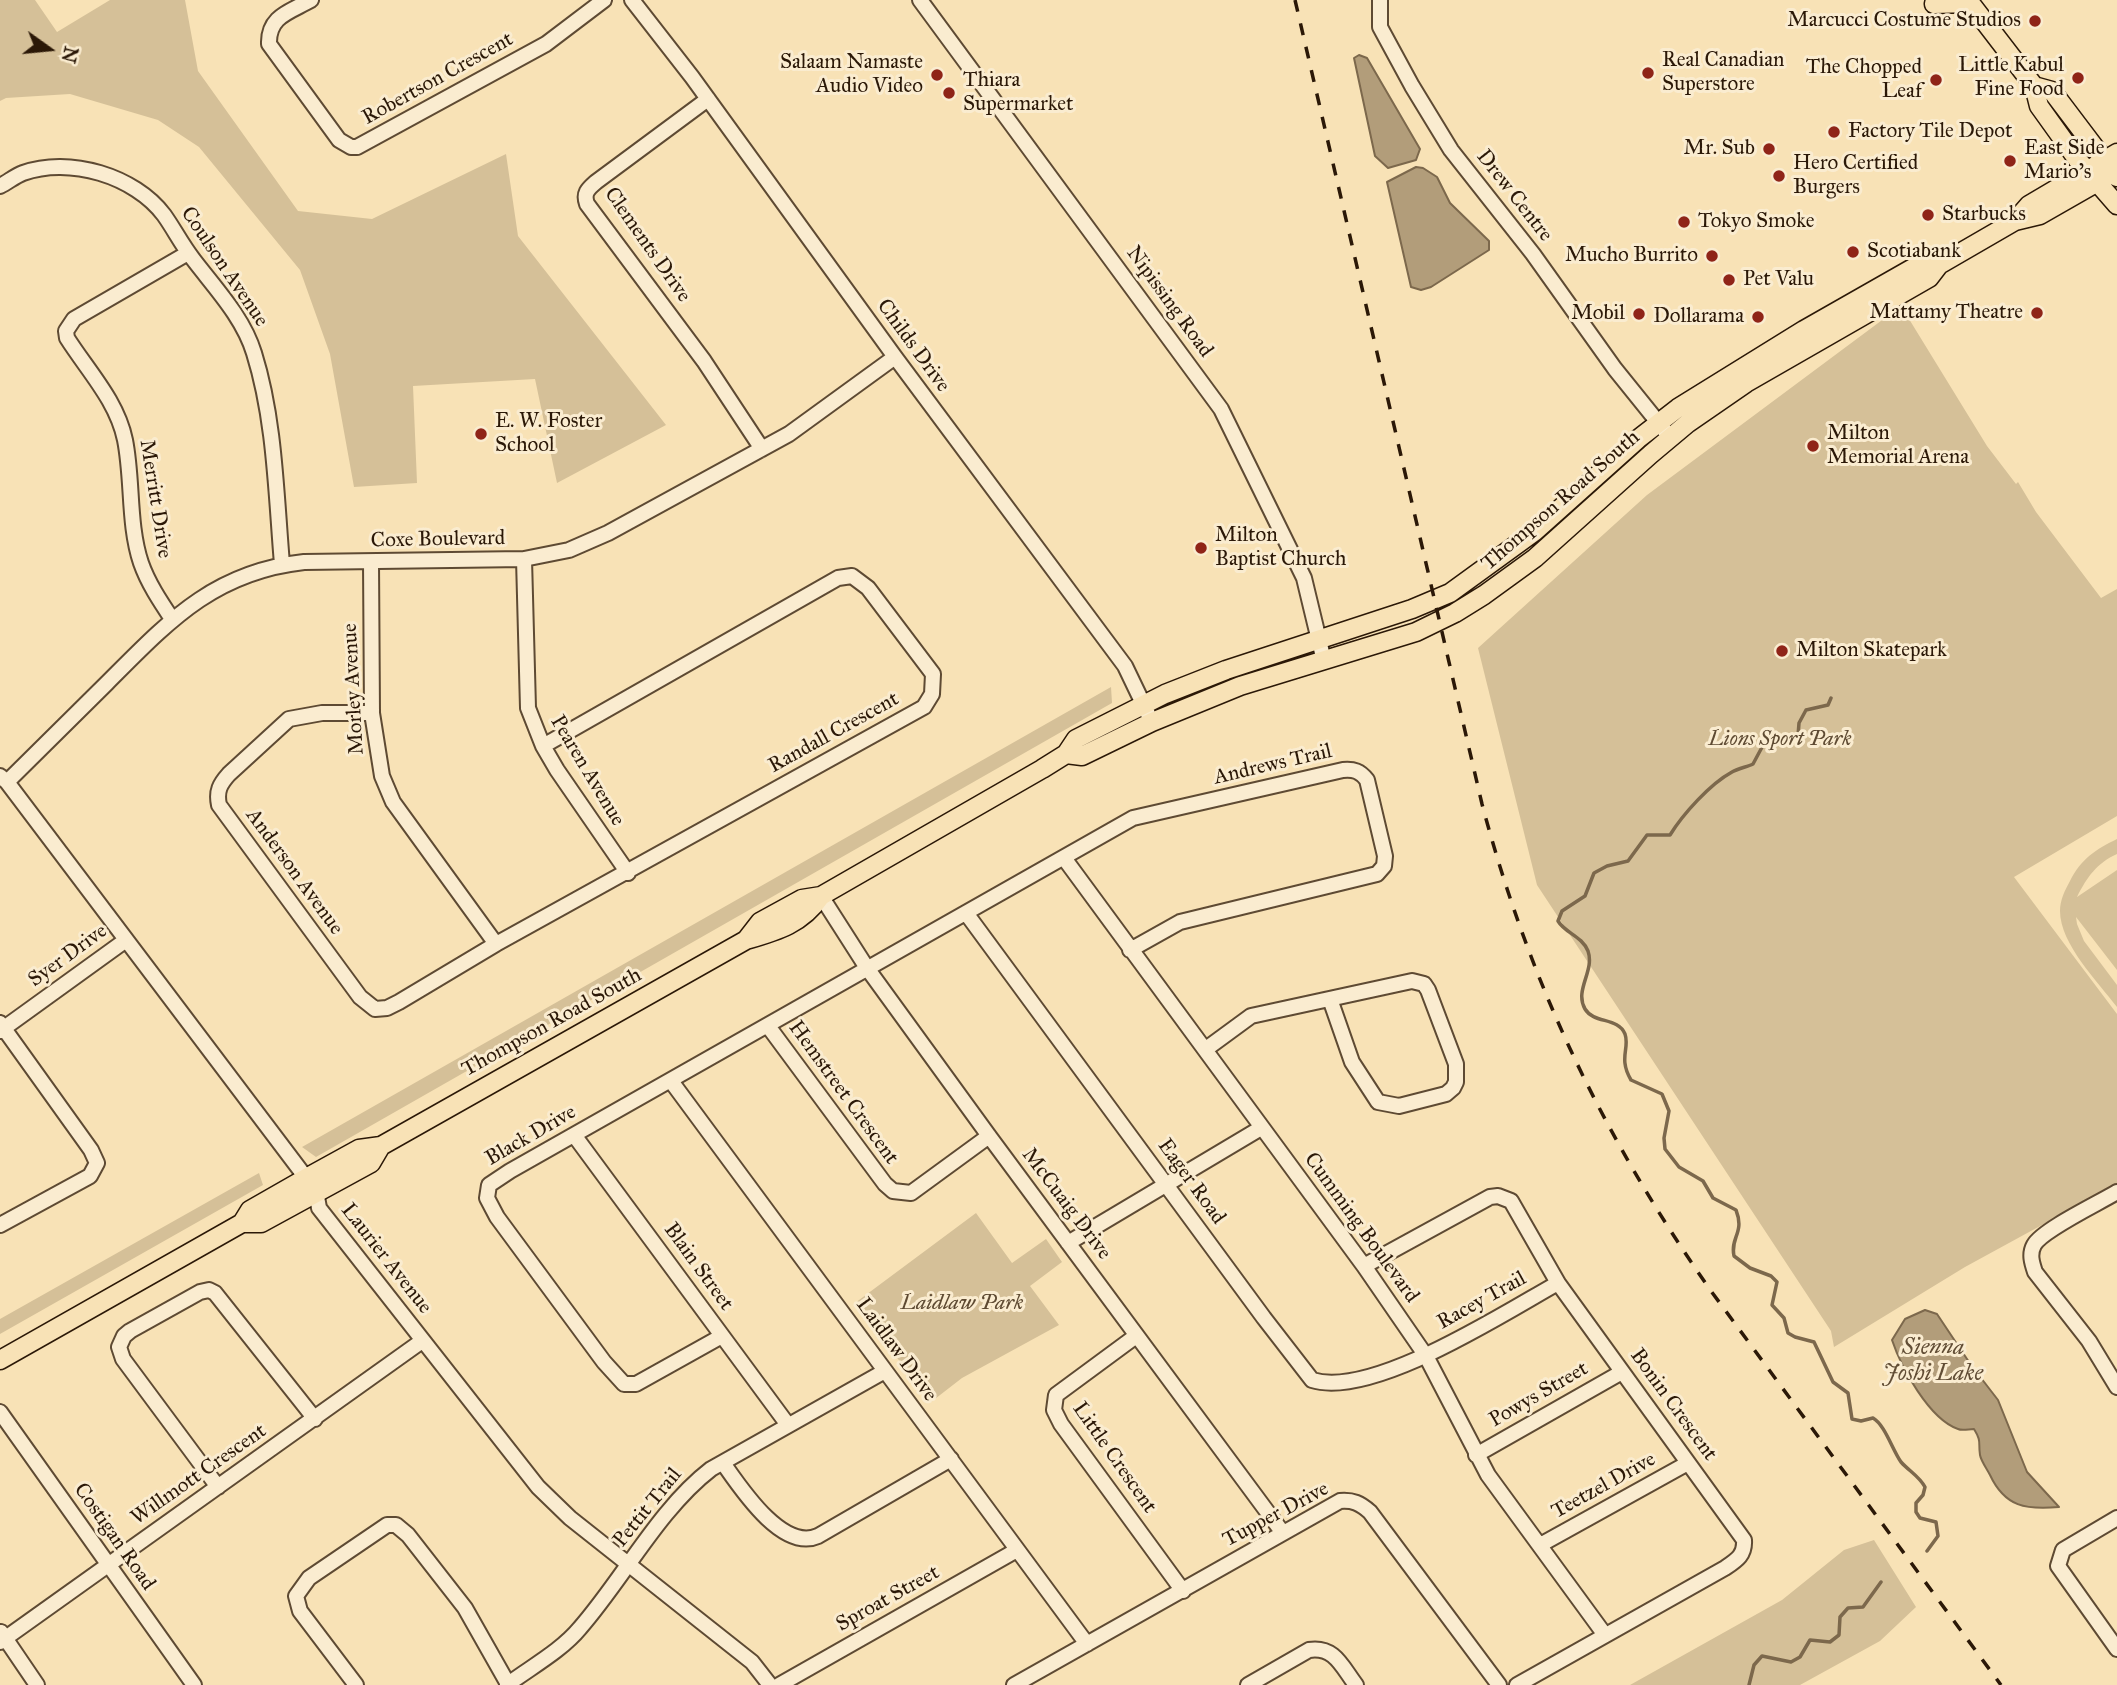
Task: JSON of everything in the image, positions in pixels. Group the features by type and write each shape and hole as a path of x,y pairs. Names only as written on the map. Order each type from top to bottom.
{"main road":[{"path":"1935,0 1934,4 1969,2 2034,86 2039,106 2106,170 2117,205"},
{"name":"Thompson Road South","path":"1066,754 1082,756 1152,722 1240,686 1416,632 1484,596 1535,558 1670,438 1746,383 1929,278 1939,265 2015,221 2029,205 2106,170"},
{"name":"Thompson Road South","path":"0,1360 243,1223 250,1210 311,1185 359,1149 381,1146 746,940 773,932 809,913 821,896 1066,754 1076,739 1144,704 1226,670 1412,609 1450,593 1534,532 1678,408 1804,330 1907,271 1920,264 1939,265"}],"street":[{"name":"Robertson Crescent","path":"312,0 271,25 269,44 339,140 351,147 357,147 546,44 604,0"},
{"name":"Childs Drive","path":"632,0 708,99 895,357 1125,666 1152,722"},
{"name":"Nipissing Road","path":"920,0 1221,409 1304,578 1324,662"},
{"name":"Drew Centre","path":"1380,0 1380,27 1451,150 1549,274 1615,369 1670,438"},
{"name":"Clements Drive","path":"708,99 596,182 586,191 584,197 704,360 762,449"},
{"name":"Coulson Avenue","path":"0,186 23,173 37,170 91,169 136,188 163,213 188,253 228,304 253,349 264,389 269,423 282,564"},
{"name":"Merritt Drive","path":"172,619 151,586 141,561 134,526 125,439 113,405 67,338 66,331 74,319 188,253"},
{"name":"Coxe Boulevard","path":"4,779 172,619 224,585 282,564 524,559 569,550 608,533 762,449 818,414 895,357"},
{"name":"Pearen Avenue","path":"524,559 528,708 543,746 628,873"},
{"name":"Morley Avenue","path":"371,562 372,713 382,776 393,802 496,944"},
{"name":"Randall Crescent","path":"496,944 924,707 932,694 933,674 868,588 852,576 838,578 543,746"},
{"name":"Anderson Avenue","path":"372,713 322,713 289,719 220,784 219,805 360,998 375,1009 387,1008 399,1002 496,944"},
{"name":"Andrews Trail","path":"867,968 1133,818 1343,770 1360,772 1367,780 1385,856 1384,866 1377,874 1180,922 1130,950"},
{"name":"Laurier Avenue","path":"4,779 311,1185 319,1208 538,1487 570,1518 752,1662 770,1685"},
{"name":"Cumming Boulevard","path":"1064,858 1364,1266 1426,1356 1488,1475 1605,1635"},
{"name":"McCuaig Drive","path":"821,896 867,968 1283,1533"},
{"name":"Eager Road","path":"966,913 1312,1380 1323,1384 1390,1373 1426,1356"},
{"name":"Syer Drive","path":"1,1028 126,940"},
{"name":"Black Drive","path":"722,1336 636,1384 624,1384 604,1363 498,1217 487,1198 489,1185 867,968"},
{"path":"1206,1049 1251,1016 1412,981 1423,984 1431,997 1456,1064 1457,1074 1453,1088 1446,1094 1399,1106 1378,1102 1353,1062 1330,999"},
{"name":"Hemstreet Crescent","path":"768,1026 884,1184 893,1191 911,1193 989,1136"},
{"path":"0,1224 90,1176 97,1163 91,1150 1,1028"},
{"name":"Laidlaw Drive","path":"671,1081 1087,1644"},
{"path":"1068,1243 1261,1128"},
{"name":"Blain Street","path":"574,1135 789,1425"},
{"path":"2117,1192 2047,1233 2033,1246 2031,1261 2035,1272 2089,1341 2117,1387"},
{"name":"Bonin Crescent","path":"1364,1266 1490,1196 1511,1201 1558,1283 1744,1540 1745,1549 1739,1559 1725,1568 1517,1685"},
{"name":"Racey Trail","path":"1426,1356 1558,1283"},
{"path":"218,1487 123,1359 119,1346 130,1331 200,1292 209,1290 215,1293 315,1419"},
{"name":"Little Crescent","path":"1136,1335 1056,1395 1054,1410 1061,1424 1183,1591"},
{"name":"Willmott Crescent","path":"2,1637 109,1565 422,1341"},
{"name":"Pettit Trail","path":"508,1685 578,1631 687,1490 704,1474 885,1371"},
{"name":"Powys Street","path":"1476,1455 1622,1372"},
{"name":"Costigan Road","path":"0,1412 194,1685"},
{"path":"723,1463 752,1504 789,1534 804,1540 818,1536 951,1459"},
{"name":"Teetzel Drive","path":"1540,1545 1688,1463"},
{"name":"Tupper Drive","path":"1014,1685 1340,1501 1351,1501 1370,1512 1499,1685"},
{"path":"2117,1518 2063,1550 2058,1566 2117,1648"},
{"path":"356,1685 300,1611 296,1596 309,1578 387,1525 396,1525 408,1535 465,1608 508,1685"},
{"name":"Sproat Street","path":"779,1685 1017,1550"},
{"path":"2,1637 37,1685"},
{"path":"1248,1685 1310,1650 1325,1649 1333,1654 1356,1685"}],"green space":[{"path":"0,0 35,0 57,32 110,0 185,0 198,71 298,211 372,219 506,154 518,236 666,425 557,483 535,379 413,386 417,483 354,487 330,354 300,270 199,147 158,120 70,94 6,98 0,101"},
{"name":"Lions Sport Park","path":"1901,306 1987,446 2016,484 2018,482 2036,512 2101,598 2117,589 2117,816 2014,877 2117,1014 2117,1184 1965,1267 1834,1347 1831,1331 1537,885 1478,648 1647,495"},
{"path":"1111,687 1112,703 316,1157 302,1147"},
{"path":"2117,839 2117,854 2093,871 2077,897 2117,870 2117,970 2076,917 2084,941 2117,985 2117,1007 2073,949 2066,936 2060,911 2074,873 2096,851"},
{"path":"259,1173 263,1185 0,1334 0,1319"},
{"name":"Laidlaw Park","path":"976,1213 1012,1263 1046,1239 1062,1262 1030,1286 1059,1325 962,1378 931,1402 855,1303"},
{"path":"1874,1540 1916,1607 1880,1641 1800,1685 1630,1685 1782,1600 1844,1550"}],"water":[{"path":"1359,55 1367,58 1420,149 1416,160 1388,168 1375,156 1354,58"},
{"path":"1416,167 1423,168 1437,177 1450,203 1489,241 1489,250 1431,287 1421,290 1411,287 1387,182"},
{"name":"Sienna Joshi Lake","path":"1925,1310 1937,1314 1998,1400 2027,1472 2059,1507 2027,1507 2002,1494 1983,1462 1974,1429 1960,1430 1947,1423 1917,1391 1892,1340 1905,1319"}],"waterway":[{"path":"1831,698 1828,705 1806,710 1799,723 1798,736 1788,742 1768,736 1753,764 1732,772 1715,784 1682,818 1670,835 1647,835 1628,861 1607,866 1594,873 1585,896 1562,911 1558,921 1582,942 1588,951 1589,966 1582,995 1585,1009 1594,1017 1622,1029 1626,1039 1625,1066 1631,1080 1662,1094 1669,1111 1664,1138 1665,1149 1679,1167 1703,1181 1713,1198 1736,1210 1739,1224 1734,1256 1777,1282 1772,1305 1784,1318 1788,1333 1814,1342 1833,1382 1848,1393 1852,1419 1861,1421 1873,1418 1877,1421 1901,1462 1925,1487 1923,1495 1916,1503 1916,1512 1920,1518 1936,1522 1938,1536 1927,1551"},
{"path":"1749,1685 1754,1665 1762,1656 1791,1662 1800,1657 1810,1640 1830,1642 1839,1635 1840,1617 1848,1608 1863,1607 1881,1582"}],"railway":[{"path":"1295,0 1482,804 1501,871 1547,997 1604,1117 1672,1234 2001,1685"}],"place":[{"name":"Marcucci Costume Studios","path":"2035,21"},
{"name":"Real Canadian Superstore","path":"1648,73"},
{"name":"Salaam Namaste Audio Video","path":"937,75"},
{"name":"Little Kabul Fine Food","path":"2078,78"},
{"name":"The Chopped Leaf","path":"1936,80"},
{"name":"Thiara Supermarket","path":"949,93"},
{"name":"Factory Tile Depot","path":"1834,132"},
{"name":"Mr. Sub","path":"1769,149"},
{"name":"East Side Mario's","path":"2010,161"},
{"name":"Hero Certified Burgers","path":"1779,176"},
{"name":"Starbucks","path":"1928,215"},
{"name":"Tokyo Smoke","path":"1684,222"},
{"name":"Scotiabank","path":"1853,252"},
{"name":"Mucho Burrito","path":"1712,256"},
{"name":"Pet Valu","path":"1729,280"},
{"name":"Mattamy Theatre","path":"2037,313"},
{"name":"Mobil","path":"1639,314"},
{"name":"Dollarama","path":"1758,317"},
{"name":"E. W. Foster School","path":"481,434"},
{"name":"Milton Memorial Arena","path":"1813,446"},
{"name":"Milton Baptist Church","path":"1201,548"},
{"name":"Milton Skatepark","path":"1782,651"}]}
